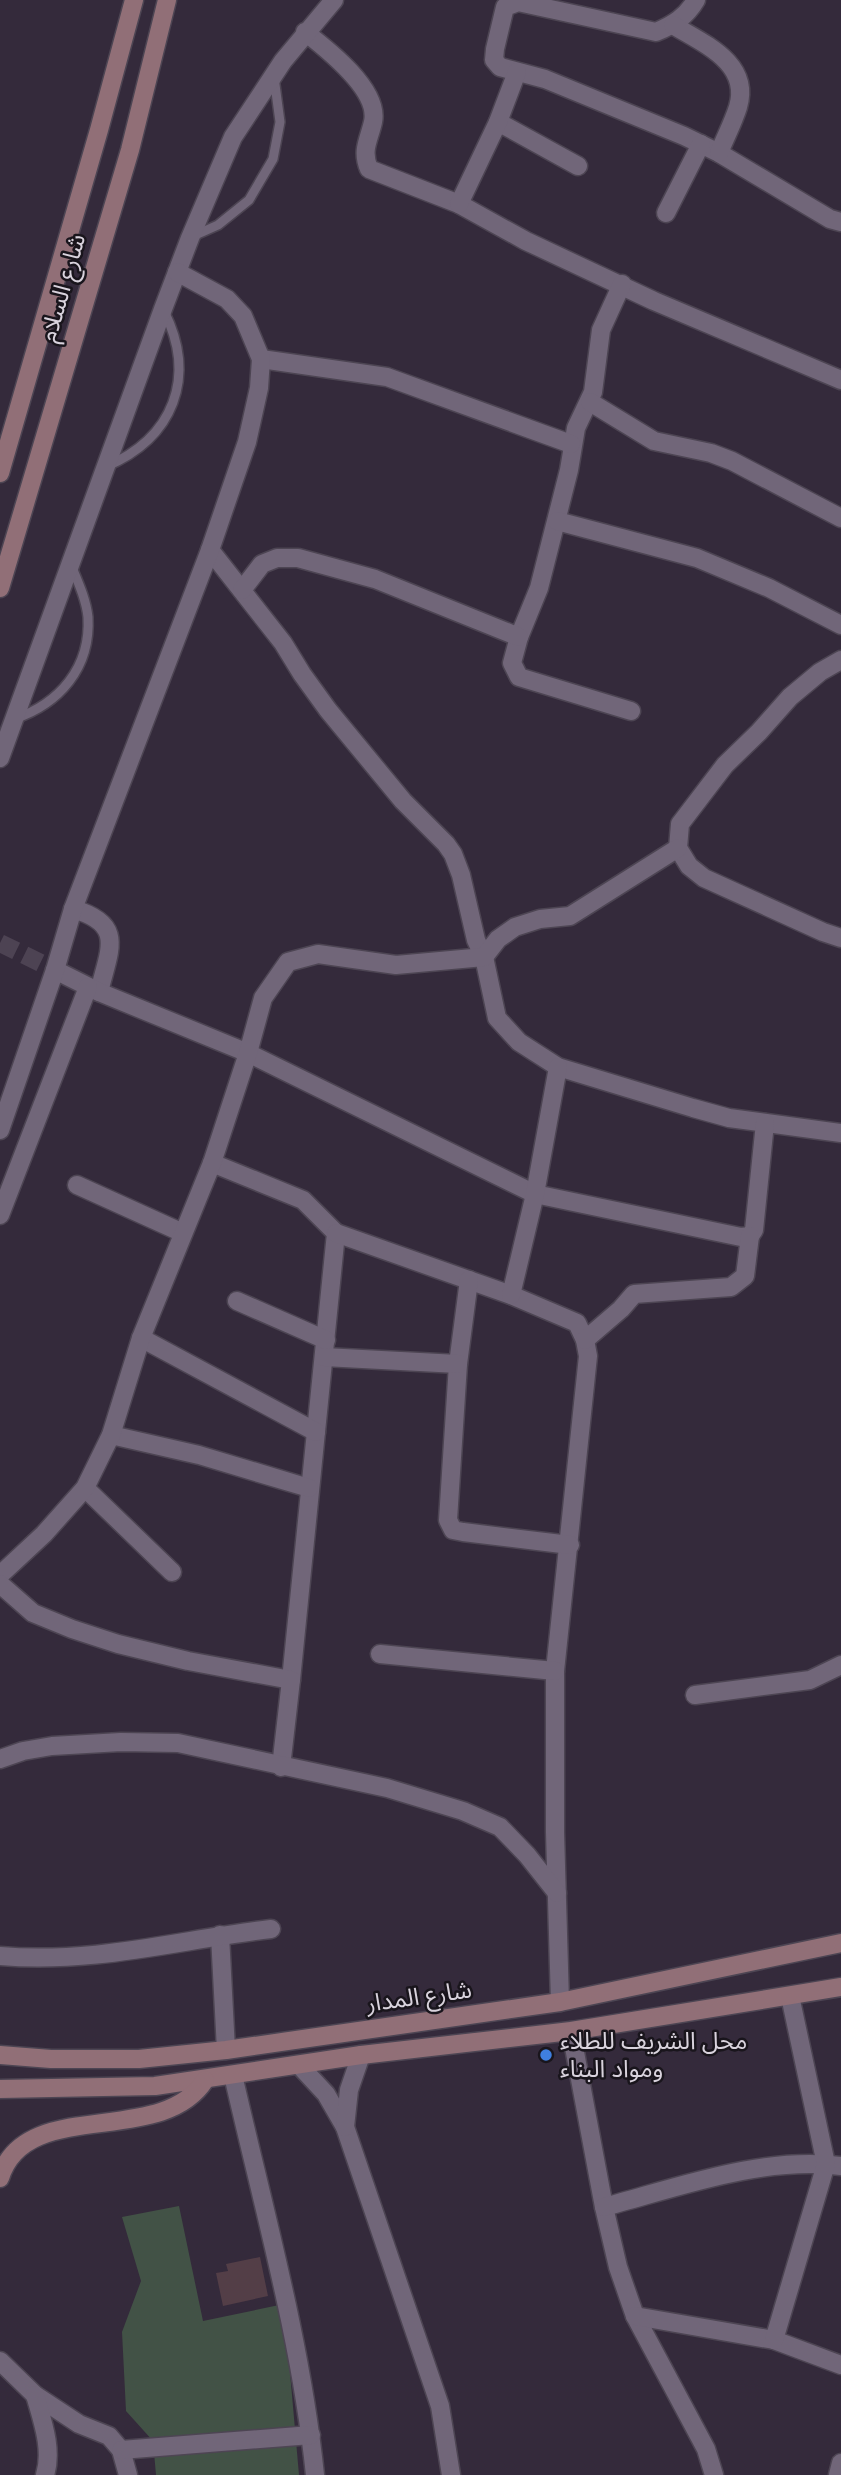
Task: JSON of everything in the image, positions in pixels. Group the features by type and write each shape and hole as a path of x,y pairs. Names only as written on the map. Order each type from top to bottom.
{"street":[{"name":"شارع السلام","path":"0,472 134,0"},
{"name":"شارع السلام","path":"0,588 130,150 167,0"},
{"path":"0,758 163,309 233,137 273,75 305,32 334,0"},
{"path":"696,0 689,12 673,25 656,32 518,2 505,7 494,60 500,66 545,79 719,153 830,219 841,222"},
{"path":"673,25 724,56 740,77 739,105 719,153"},
{"path":"305,32 338,57 363,89 373,107 374,119 365,143 364,157 369,169 459,204 526,241 654,301 841,380"},
{"path":"459,204 498,122 517,72"},
{"path":"498,122 579,166"},
{"path":"666,213 701,145"},
{"path":"0,1130 73,909 210,550 247,442 259,388 261,359 243,316 227,299 177,272"},
{"path":"622,284 601,330 590,402 571,444 569,470 539,588 519,637 512,663 519,677 631,711"},
{"path":"261,359 387,377 571,444"},
{"path":"590,402 654,441 711,453 732,461 841,517"},
{"path":"556,521 697,558 769,588 841,625"},
{"path":"210,550 283,643 328,710 403,801 453,854 461,875 476,940 484,957 497,1018 519,1042 558,1067 705,1111 765,1123 841,1133"},
{"path":"243,590 262,564 277,558 298,558 375,579 519,637"},
{"path":"841,660 820,672 790,697 725,765 680,824 678,848 689,866 717,885 841,938"},
{"path":"0,1575 44,1534 85,1488 111,1436 141,1338 212,1163 248,1054 263,998 288,962 318,954 396,965 484,957 498,939 514,927 540,919 570,916 678,848"},
{"path":"0,1215 111,942 104,924 90,914 73,909"},
{"path":"55,970 93,989 248,1054 535,1194 741,1237 750,1236"},
{"path":"511,1295 535,1194 558,1067"},
{"path":"585,1340 634,1294 731,1287 745,1276 750,1236 754,1230 765,1123"},
{"path":"212,1163 303,1200 336,1233 511,1295 577,1323 585,1340 588,1356 555,1671 560,2002"},
{"path":"77,1185 183,1233"},
{"path":"281,1767 336,1233"},
{"path":"469,1280 458,1364 448,1520 453,1530 570,1545"},
{"path":"237,1301 325,1349 458,1364"},
{"path":"141,1338 316,1432"},
{"path":"111,1436 199,1455 309,1488"},
{"path":"85,1488 172,1572"},
{"path":"0,1584 33,1613 72,1629 118,1644 188,1661 291,1680"},
{"path":"380,1654 555,1671"},
{"path":"695,1695 810,1680 841,1665"},
{"path":"0,1759 23,1751 52,1746 177,1743 387,1788 463,1811 500,1826 557,1893"},
{"path":"0,1956 117,1954 220,1935 271,1929"},
{"path":"220,1935 226,2050"},
{"name":"شارع المدار","path":"0,2055 62,2059 139,2059 226,2050 560,2002 841,1943"},
{"name":"شارع المدار","path":"0,2090 111,2088 205,2080 361,2055 571,2031 841,1987"},
{"path":"774,2340 833,2165 790,1996"},
{"path":"571,2031 618,2267 635,2316 706,2449 714,2475"},
{"path":"345,2127 349,2090 361,2055"},
{"path":"300,2066 326,2094 345,2127 440,2406 450,2475"},
{"path":"233,2075 288,2311 311,2435 315,2475"},
{"path":"0,2178 14,2153 27,2141 45,2134 170,2109 192,2096 205,2080"},
{"path":"604,2207 684,2185 765,2168 833,2165"},
{"path":"635,2316 774,2340 841,2365"},
{"path":"1,2363 35,2395 79,2424 109,2435 121,2450 128,2475"},
{"path":"35,2395 46,2436 48,2455 45,2475"},
{"path":"121,2450 311,2435"},
{"path":"838,2475 841,2463"}],"lane":[{"path":"190,238 219,225 249,200 273,159 281,121 273,75"},
{"path":"105,467 125,459 143,447 158,431 177,392 180,371 178,349 173,328 163,309"},
{"path":"13,720 49,703 69,682 83,656 88,616 71,563"}],"green space":[{"path":"179,2206 203,2321 284,2304 299,2475 156,2475 153,2441 126,2411 122,2332 141,2281 122,2217"}],"building":[{"path":"260,2257 268,2296 223,2306 216,2273 228,2271 226,2264"}],"tunnel":[{"path":"0,943 55,970"}],"place":[{"name":"محل الشريف للطلاء ومواد البناء","path":"546,2055"}]}
